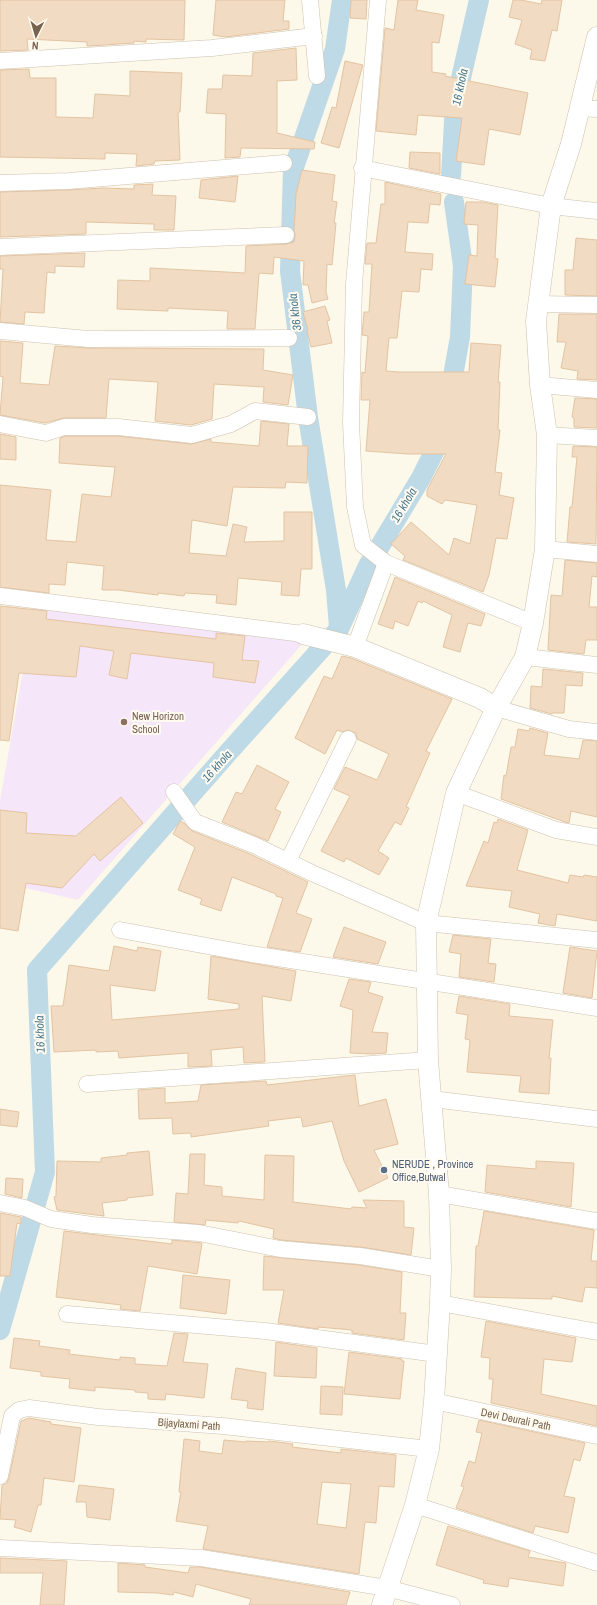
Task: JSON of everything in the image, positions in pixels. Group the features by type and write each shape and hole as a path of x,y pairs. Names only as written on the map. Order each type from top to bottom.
{"street":[{"path":"310,0 317,76"},
{"path":"378,0 362,168 354,284 351,423 355,507 363,545 386,563 532,623"},
{"path":"0,61 212,48 314,36"},
{"path":"384,1596 415,1505 428,1449 434,1401 437,1354 441,1269 439,1194 428,1060 426,923 456,793 496,708 525,656 532,623 545,549 547,435 540,385 536,320 551,206 571,144 589,109 597,38"},
{"path":"0,183 69,181 284,163"},
{"path":"362,168 551,206 597,211"},
{"path":"0,247 286,235"},
{"path":"538,304 597,305"},
{"path":"0,331 88,339 289,338"},
{"path":"540,385 597,390"},
{"path":"0,424 46,433 64,427 118,427 192,435 231,424 255,411 308,417"},
{"path":"547,435 597,438"},
{"path":"545,549 597,554"},
{"path":"348,645 386,563"},
{"path":"0,596 303,634 348,645 480,698 496,708 569,729 597,732"},
{"path":"525,656 597,665"},
{"path":"288,861 348,739"},
{"path":"174,792 195,822 254,845 426,923 597,940"},
{"path":"456,793 556,830 597,837"},
{"path":"120,930 251,954 597,1008"},
{"path":"87,1084 428,1060"},
{"path":"432,1099 597,1119"},
{"path":"439,1194 597,1221"},
{"path":"0,1203 24,1208 51,1219 92,1225 199,1233 280,1248 360,1256 441,1269"},
{"path":"440,1303 597,1332"},
{"path":"67,1314 265,1331 437,1354"},
{"name":"Devi Deurali Path","path":"434,1401 597,1436"},
{"name":"Bijaylaxmi Path","path":"0,1476 12,1416 19,1410 30,1408 98,1417 223,1426 428,1449"},
{"path":"415,1505 597,1563"},
{"path":"0,1548 201,1558 384,1596 452,1605"}],"shaded area":[{"name":"New Horizon School","path":"34,608 304,642 78,900 0,882 0,801"}],"building":[{"path":"0,0 185,0 184,40 146,39 146,42 134,41 134,43 87,46 87,42 27,39 28,50 0,51"},
{"path":"216,0 285,0 283,21 289,21 289,29 225,37 213,35"},
{"path":"351,0 367,0 366,19 350,18"},
{"path":"398,0 418,0 416,10 444,15 439,43 432,42 432,72 528,93 520,135 489,129 484,165 456,161 462,118 418,115 416,135 376,131 385,28 394,30"},
{"path":"513,0 541,4 542,0 562,0 557,31 552,30 545,61 530,59 532,50 515,44 522,20 509,17"},
{"path":"296,48 297,80 277,81 277,133 315,142 314,149 241,148 240,157 225,158 226,114 206,113 208,89 222,89 223,75 252,76 253,53"},
{"path":"345,61 363,65 339,148 321,143 332,107 336,108"},
{"path":"29,69 30,78 56,78 56,117 93,118 95,94 130,96 130,71 182,73 180,112 178,112 180,160 155,161 154,164 136,166 137,154 105,153 105,159 0,157 0,70"},
{"path":"410,152 440,153 440,174 409,168"},
{"path":"302,170 335,175 332,201 337,202 334,223 336,223 332,265 327,264 326,292 328,299 312,303 308,285 303,285 304,261 274,257 273,274 259,273 255,329 227,329 228,311 168,308 168,311 117,309 118,280 150,281 150,268 245,273 246,246 286,244 294,242 296,194"},
{"path":"238,176 235,202 199,198 201,180"},
{"path":"385,182 441,194 440,205 430,204 428,223 408,222 405,252 433,254 432,270 421,269 419,292 402,291 397,338 389,338 386,371 469,372 471,343 501,345 498,382 500,382 498,430 500,430 495,472 502,473 499,495 514,498 507,539 496,538 489,575 483,592 403,560 405,556 391,544 411,522 449,555 454,538 470,544 477,505 445,500 442,504 427,496 427,490 446,454 408,454 366,451 370,400 361,400 362,372 365,373 368,336 362,335 364,312 369,312 372,264 365,264 367,243 376,243 381,204 385,204"},
{"path":"153,184 152,195 176,196 174,230 154,230 154,224 86,222 86,234 0,237 0,192 103,188 134,189 134,185"},
{"path":"466,202 483,202 498,205 495,258 498,259 495,287 465,284 469,255 477,256 478,225 464,224"},
{"path":"576,238 597,240 597,296 565,295 565,270 573,270"},
{"path":"85,253 84,267 55,266 55,273 47,272 44,313 25,312 24,324 0,322 3,269 0,269 0,256"},
{"path":"325,306 330,320 327,321 332,343 311,347 303,312"},
{"path":"559,314 597,314 597,380 577,379 578,371 561,368 566,342 557,342"},
{"path":"0,341 23,343 20,383 49,385 55,346 88,348 264,349 263,370 293,375 288,405 263,402 264,387 214,384 212,419 191,425 155,421 158,382 109,379 106,418 64,418 45,423 0,415 3,377 0,376"},
{"path":"575,398 597,399 597,428 574,427 574,418 572,417"},
{"path":"261,421 289,424 287,446 308,446 307,483 286,482 285,488 233,487 227,526 192,520 189,553 226,556 233,524 247,527 244,542 284,541 284,512 312,512 312,569 301,569 299,596 281,595 282,582 238,578 236,605 216,603 217,595 185,593 184,596 158,593 158,595 118,590 102,590 104,566 67,562 65,585 49,584 49,593 0,587 0,485 51,490 46,540 76,542 82,494 111,497 115,467 59,463 60,438 66,436 117,436 191,444 211,439 211,442 259,446"},
{"path":"0,434 16,437 16,460 0,459"},
{"path":"573,446 597,447 596,544 567,542 577,457 572,457"},
{"path":"565,560 597,563 597,577 592,576 589,607 597,607 597,640 586,640 584,654 548,650 551,595 562,596"},
{"path":"395,577 485,614 481,626 468,623 460,652 443,647 452,615 423,601 422,603 418,601 408,626 395,621 393,629 378,624"},
{"path":"0,606 47,611 46,619 216,639 216,633 245,636 242,660 259,661 255,683 213,677 214,663 131,653 127,679 109,675 114,651 80,646 76,677 19,673 9,741 0,740"},
{"path":"342,656 351,658 452,699 426,751 430,753 406,807 409,808 401,825 395,822 378,851 389,858 379,875 346,858 344,862 321,851 350,796 334,789 345,767 377,780 389,754 357,739 356,733 348,730 342,732 337,730 325,754 295,738 324,676 332,679"},
{"path":"543,669 583,673 582,686 566,685 564,713 552,714 530,708 531,686 542,687"},
{"path":"530,728 548,733 544,755 579,759 583,740 597,741 597,817 571,811 569,823 501,799 504,775 506,776 511,747 515,747 518,729 529,731"},
{"path":"257,765 289,782 275,809 281,812 268,841 222,822 236,792 242,794"},
{"path":"121,797 143,823 100,861 94,854 62,888 26,883 18,931 0,928 0,810 27,813 26,833 76,836"},
{"path":"498,819 528,830 517,870 568,883 570,875 597,877 597,921 557,914 555,926 538,923 540,914 509,907 512,891 466,886 484,841 488,843 494,822 497,823"},
{"path":"180,821 192,831 250,854 308,882 296,913 312,919 300,952 267,947 283,898 276,896 276,894 232,877 221,911 200,904 202,899 178,890 195,847 173,834"},
{"path":"344,927 386,942 378,964 333,957"},
{"path":"453,935 491,939 488,963 496,964 494,982 459,977 461,954 449,952"},
{"path":"114,946 137,951 138,947 161,951 155,991 110,985 112,1020 239,1009 239,1004 208,999 211,956 296,971 291,1001 262,996 265,1062 244,1063 243,1047 211,1050 212,1066 192,1067 188,1067 188,1053 119,1058 118,1051 96,1052 96,1050 54,1052 51,1006 63,1006 69,965 109,971"},
{"path":"570,947 597,951 592,998 563,993"},
{"path":"349,979 371,982 368,992 383,997 372,1032 388,1033 386,1053 350,1053 353,1010 340,1006"},
{"path":"459,996 510,1004 509,1016 553,1020 549,1058 551,1058 549,1094 519,1092 521,1076 467,1072 470,1040 465,1039 468,1015 456,1013"},
{"path":"355,1075 359,1106 386,1099 398,1144 374,1150 388,1178 359,1192 344,1161 332,1121 303,1127 301,1117 268,1121 269,1126 191,1137 191,1133 173,1134 172,1118 139,1119 138,1090 165,1088 165,1103 198,1101 201,1085 266,1081 267,1085"},
{"path":"0,1109 19,1112 17,1127 0,1125"},
{"path":"149,1151 153,1195 102,1203 104,1216 57,1210 54,1197 56,1196 57,1161 101,1162 101,1158"},
{"path":"190,1154 205,1154 204,1185 222,1187 222,1196 264,1200 265,1155 294,1156 293,1202 351,1209 352,1207 367,1208 363,1200 404,1201 404,1227 414,1228 411,1255 361,1247 281,1240 273,1238 274,1229 239,1221 238,1223 206,1220 205,1225 174,1222 176,1193 188,1194"},
{"path":"536,1161 574,1163 571,1207 485,1192 487,1165 536,1169"},
{"path":"6,1178 23,1179 22,1198 5,1194"},
{"path":"484,1211 594,1230 591,1261 597,1261 597,1288 585,1287 582,1302 552,1296 552,1299 474,1297 476,1246 478,1246"},
{"path":"0,1213 21,1217 21,1224 17,1223 10,1276 0,1276"},
{"path":"64,1231 172,1244 172,1240 202,1243 197,1274 148,1266 140,1311 120,1309 121,1305 56,1297"},
{"path":"264,1256 359,1265 402,1272 400,1313 406,1313 404,1340 352,1333 352,1330 318,1327 318,1329 278,1323 284,1290 263,1290"},
{"path":"183,1275 230,1280 226,1314 180,1308"},
{"path":"486,1321 576,1338 572,1362 544,1359 541,1394 597,1406 597,1426 491,1403 493,1379 489,1379 490,1358 481,1357"},
{"path":"174,1333 188,1334 183,1362 208,1364 204,1398 166,1394 165,1400 148,1399 148,1393 135,1392 135,1390 95,1387 95,1391 69,1388 70,1379 41,1376 41,1372 10,1368 14,1338 40,1341 39,1346 70,1350 69,1354 120,1360 120,1357 135,1358 135,1364 167,1366"},
{"path":"276,1342 317,1348 316,1378 274,1376"},
{"path":"349,1352 402,1359 402,1361 404,1361 400,1399 344,1394"},
{"path":"236,1368 266,1373 263,1410 247,1408 248,1401 231,1399"},
{"path":"321,1386 343,1387 342,1415 320,1414"},
{"path":"29,1418 51,1422 51,1424 81,1428 74,1482 44,1478 41,1505 38,1505 31,1532 14,1527 16,1520 0,1519 2,1485 7,1483 9,1478 21,1421"},
{"path":"479,1420 585,1443 580,1461 574,1459 564,1496 575,1498 568,1533 535,1526 533,1533 456,1508 464,1487 461,1486 469,1461 475,1463 482,1433 476,1432"},
{"path":"184,1439 200,1441 199,1451 222,1454 224,1440 246,1442 269,1441 293,1444 292,1447 341,1453 341,1449 396,1455 394,1487 379,1486 376,1523 365,1522 359,1574 203,1549 208,1526 176,1521 181,1492 179,1492","holes":["322,1482 351,1484 346,1528 317,1524"]},
{"path":"79,1485 114,1489 110,1520 87,1517 86,1502 76,1502"},
{"path":"448,1526 530,1551 528,1557 566,1563 563,1586 509,1578 508,1587 483,1583 484,1580 436,1565"},
{"path":"0,1558 67,1561 64,1605 40,1605 43,1573 0,1573"},
{"path":"118,1563 145,1565 145,1567 188,1573 190,1567 200,1567 350,1592 346,1605 249,1605 251,1599 196,1584 193,1597 174,1592 173,1595 118,1592"}],"waterway":[{"name":"36 khola","path":"339,627 336,590 308,417 290,271 293,170 335,49 342,0"},
{"name":"16 khola","path":"451,176 455,104 479,0"},
{"name":"16 khola","path":"449,398 460,337 463,266 454,202"},
{"name":"16 khola","path":"0,1330 45,1172 37,970 339,629 368,566 421,478 441,438 443,429"}],"place":[{"name":"New Horizon School","path":"124,722"},
{"name":"NERUDE , Province Office,Butwal","path":"384,1170"}]}
